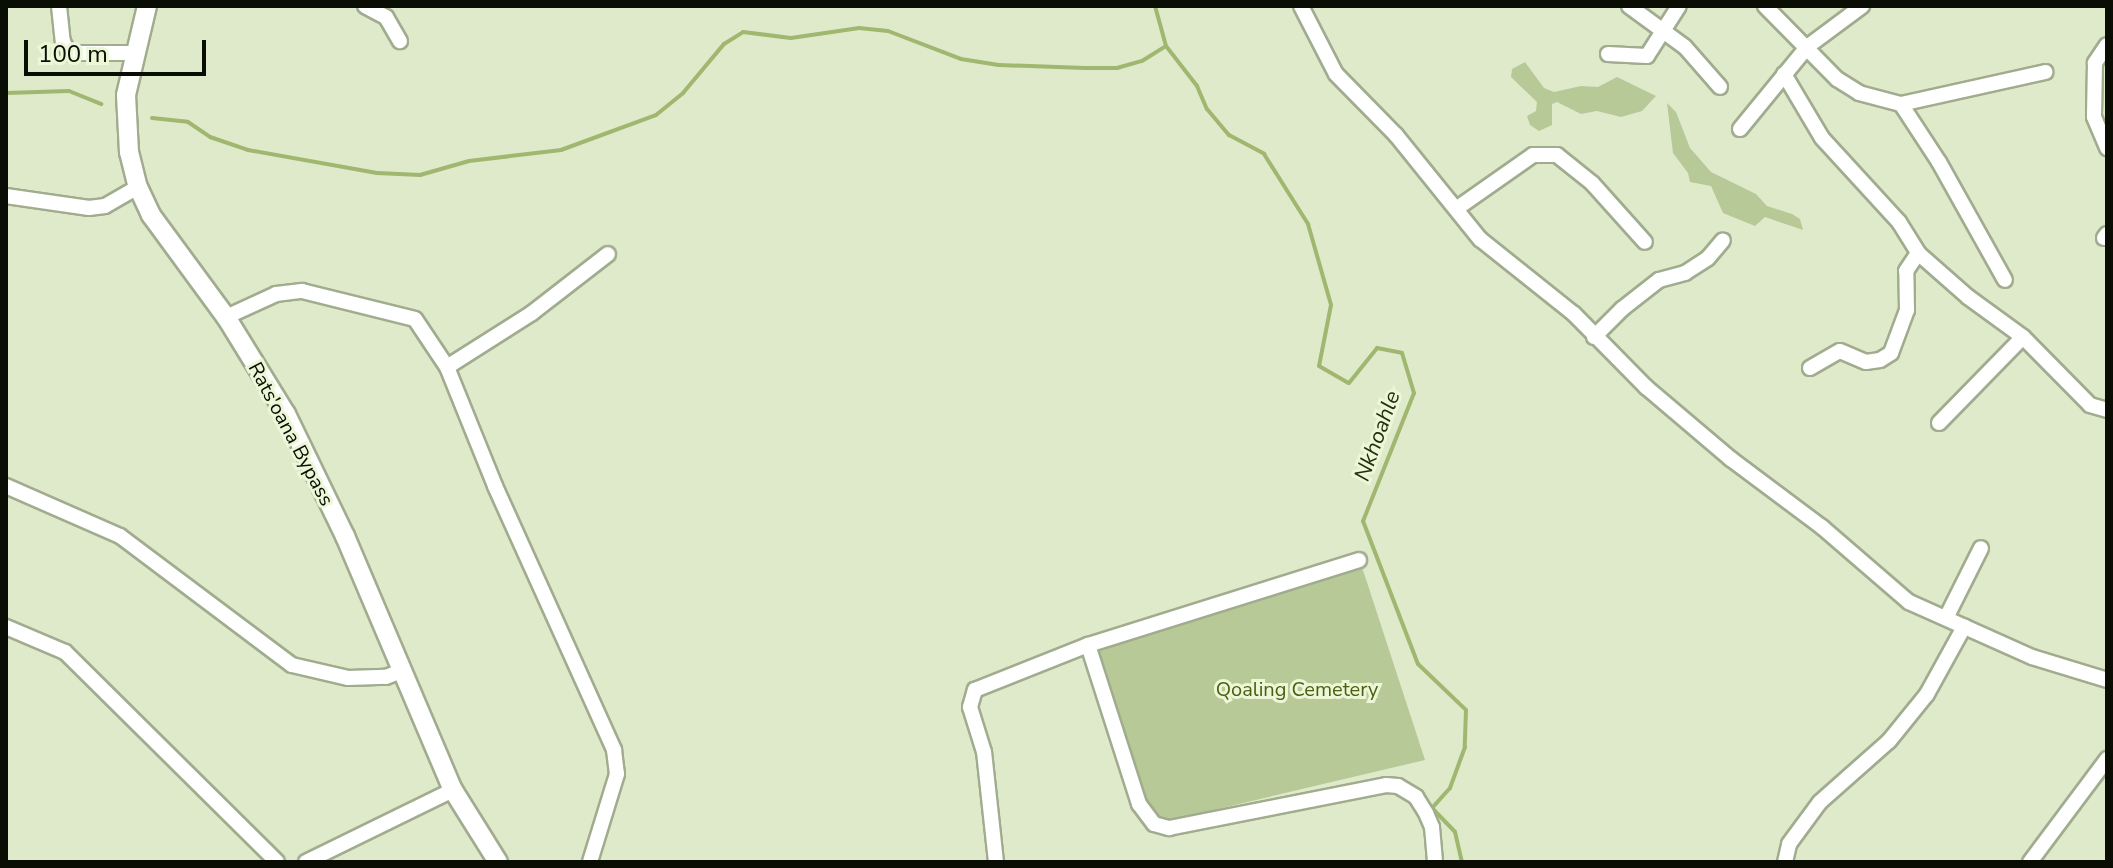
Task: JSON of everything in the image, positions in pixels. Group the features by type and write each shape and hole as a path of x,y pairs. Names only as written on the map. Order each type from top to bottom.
{"street":[{"path":"59,6 65,48 69,53 133,53"},
{"name":"Rats'oana Bypass","path":"147,6 133,53 126,95 126,129 138,187 151,215 226,317 292,427 345,536 453,790 498,862"},
{"path":"365,6 386,17 400,41"},
{"path":"1301,6 1336,74 1396,135 1480,239 1574,314 1594,337 1731,459 1822,527 1909,602 2032,657 2107,680"},
{"path":"1629,6 1691,53 1720,87"},
{"path":"1608,54 1647,56 1679,6"},
{"path":"1765,6 1837,79 1859,93 1901,104 2045,72"},
{"path":"1740,129 1807,47 1862,6"},
{"path":"2107,45 2095,63 2094,117 2107,148"},
{"path":"1784,74 1822,138 1899,222 1918,253 1968,297 2023,337 2090,405 2107,410"},
{"path":"1901,104 1939,162 2005,280"},
{"path":"1456,209 1533,155 1557,155 1592,183 1645,242"},
{"path":"6,196 89,208 105,206 138,187"},
{"path":"1594,337 1622,309 1659,280 1685,273 1708,258 1723,240"},
{"path":"1810,368 1840,351 1866,362 1880,360 1891,353 1907,310 1906,271 1918,253"},
{"path":"447,367 532,313 608,254"},
{"path":"226,317 276,294 302,291 415,319 447,367 495,486 614,750 617,774 590,862"},
{"path":"1939,423 2023,337"},
{"path":"6,486 120,536 292,665 348,678 386,677 401,671"},
{"path":"1946,618 1981,548"},
{"path":"996,862 984,752 970,707 975,690 1088,645 1359,560"},
{"path":"6,627 65,652 277,862"},
{"path":"1785,862 1789,844 1820,802 1889,741 1927,694 1964,627"},
{"path":"1088,645 1139,804 1154,824 1169,828 1372,787 1398,786 1416,797 1426,813 1432,827 1435,862"},
{"path":"2030,862 2107,759"},
{"path":"306,862 453,790"}],"green space":[{"path":"1525,62 1544,88 1554,92 1581,86 1598,87 1617,77 1656,96 1642,111 1621,117 1597,111 1581,114 1557,102 1552,104 1552,125 1539,131 1530,125 1527,116 1536,111 1537,102 1511,77 1512,69"},
{"path":"1667,103 1676,112 1690,148 1711,172 1756,194 1767,206 1800,219 1803,230 1765,217 1755,226 1723,213 1711,186 1690,182 1688,173 1673,153"},
{"name":"Qoaling Cemetery","path":"1362,567 1425,760 1154,824 1139,804 1088,645"}],"waterway":[{"name":"Nkhoahle","path":"1155,6 1166,46 1197,86 1207,109 1229,135 1264,154 1308,224 1331,305 1319,366 1349,383 1377,348 1402,353 1414,393 1363,521 1418,664 1466,710 1465,747 1450,788 1432,808 1455,832 1462,862"},
{"path":"152,118 188,122 210,137 248,150 377,173 420,175 469,161 561,150 656,115 683,93 724,44 743,32 791,38 859,28 888,31 961,59 999,65 1085,68 1117,68 1142,61 1166,46"},
{"path":"6,93 69,91 101,104"}]}
